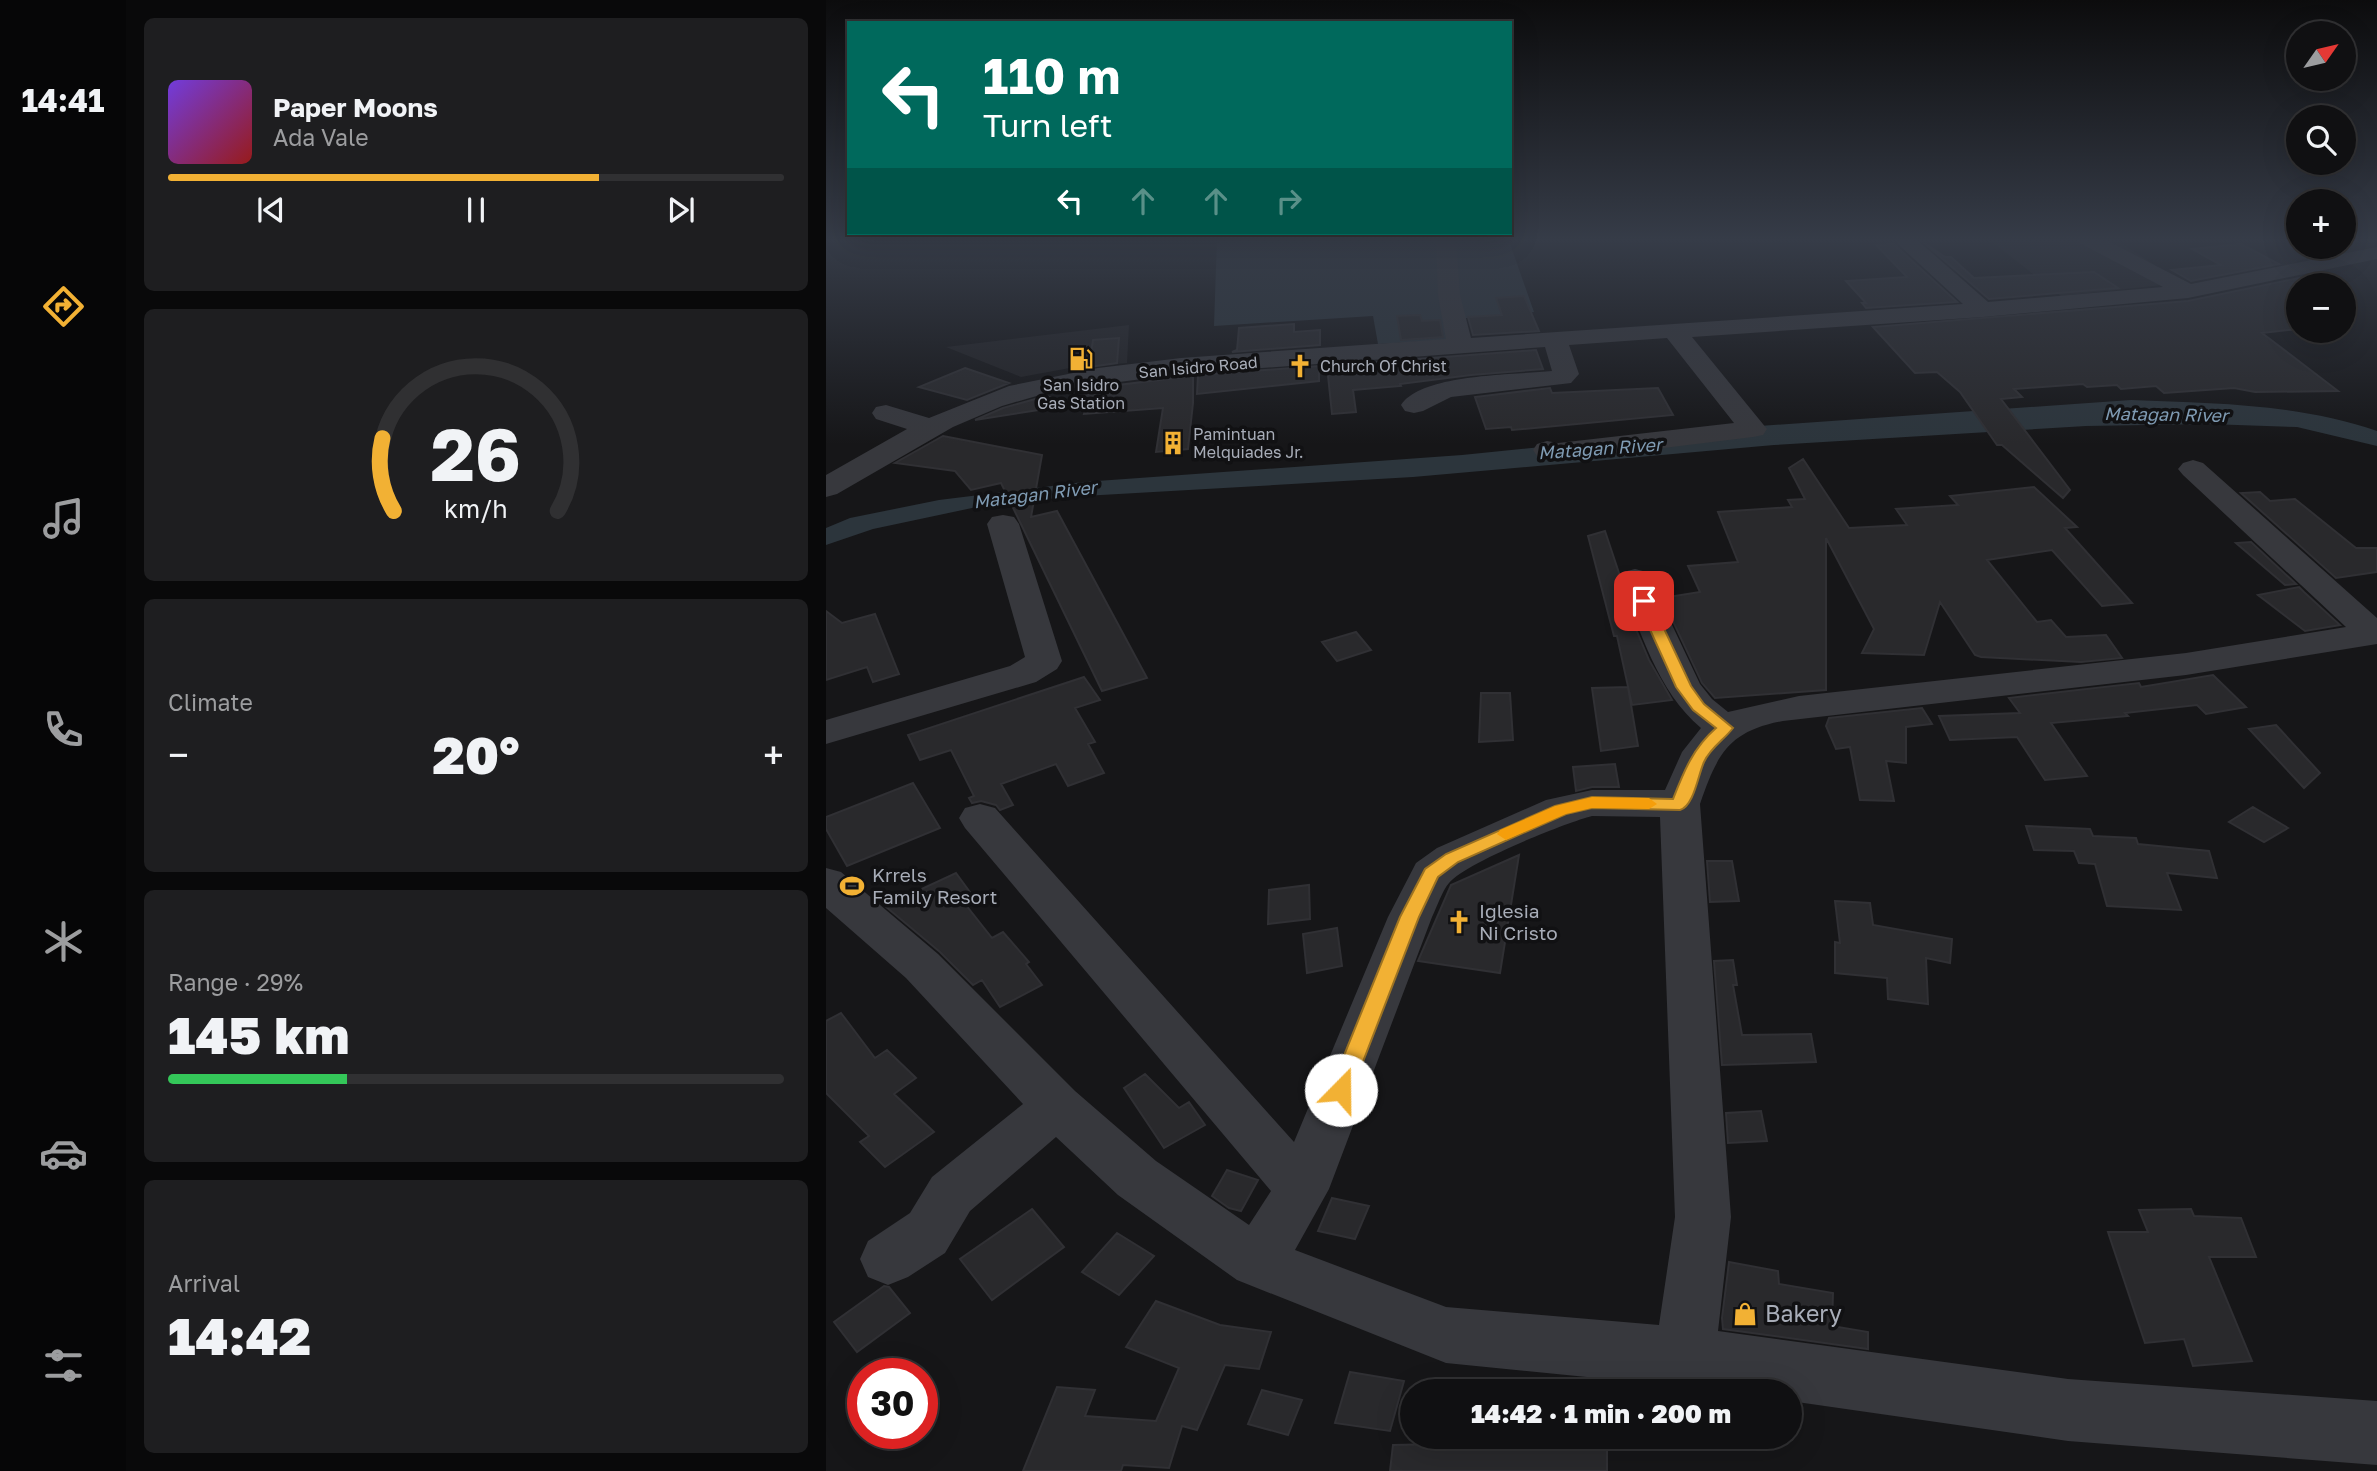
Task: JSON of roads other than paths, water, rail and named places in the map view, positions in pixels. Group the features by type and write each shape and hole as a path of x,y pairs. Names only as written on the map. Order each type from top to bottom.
{"street":[{"path":"1452,307 1461,345"},
{"path":"1979,307 1983,310"},
{"name":"San Isidro Road","path":"826,488 982,403 1089,376 1461,345 2019,307"},
{"path":"1547,450 1558,452 1753,429 1674,331"},
{"path":"1414,405 1451,388 1565,377 1555,339"},
{"path":"1089,376 1087,360 1090,356 1124,351"},
{"path":"886,413 932,428"},
{"path":"2193,469 2375,634"},
{"path":"826,732 1023,674 1044,661 1003,524"},
{"path":"1635,579 1683,687 1699,707 1725,728"},
{"path":"1685,1356 1703,1217 1680,804 1697,760 1708,743 1725,728 1751,718 1812,706 2235,658 2375,634"},
{"path":"1257,1262 1302,1189 1410,917 1431,874 1452,858 1561,810 1592,803 1680,804"},
{"path":"980,818 1302,1189"},
{"path":"826,883 922,966 1057,1106 1137,1178 1257,1262 1446,1335 1685,1356 2068,1410 2377,1433"},
{"path":"888,1259 920,1239 934,1225 939,1210 951,1194 1057,1106"}],"water":[{"path":"1215,307 1532,307 1534,312 1456,319 1462,339 1378,344 1373,316 1214,326"},
{"name":"Matagan River","path":"2131,400 2256,406 2317,415 2377,431 2377,446 2297,427 2208,424 2086,426 1774,445 1413,477 1066,497 972,508 873,529 826,545 826,528 850,518 939,500 1083,482 1462,455 1731,428"}],"place":[{"name":"San Isidro Gas Station","path":"1081,359"},
{"name":"Church Of Christ","path":"1300,366"},
{"name":"Pamintuan Melquiades Jr.","path":"1173,443"},
{"name":"Krrels Family Resort","path":"852,886"},
{"name":"Iglesia Ni Cristo","path":"1459,922"},
{"name":"Bakery","path":"1745,1314"}]}
